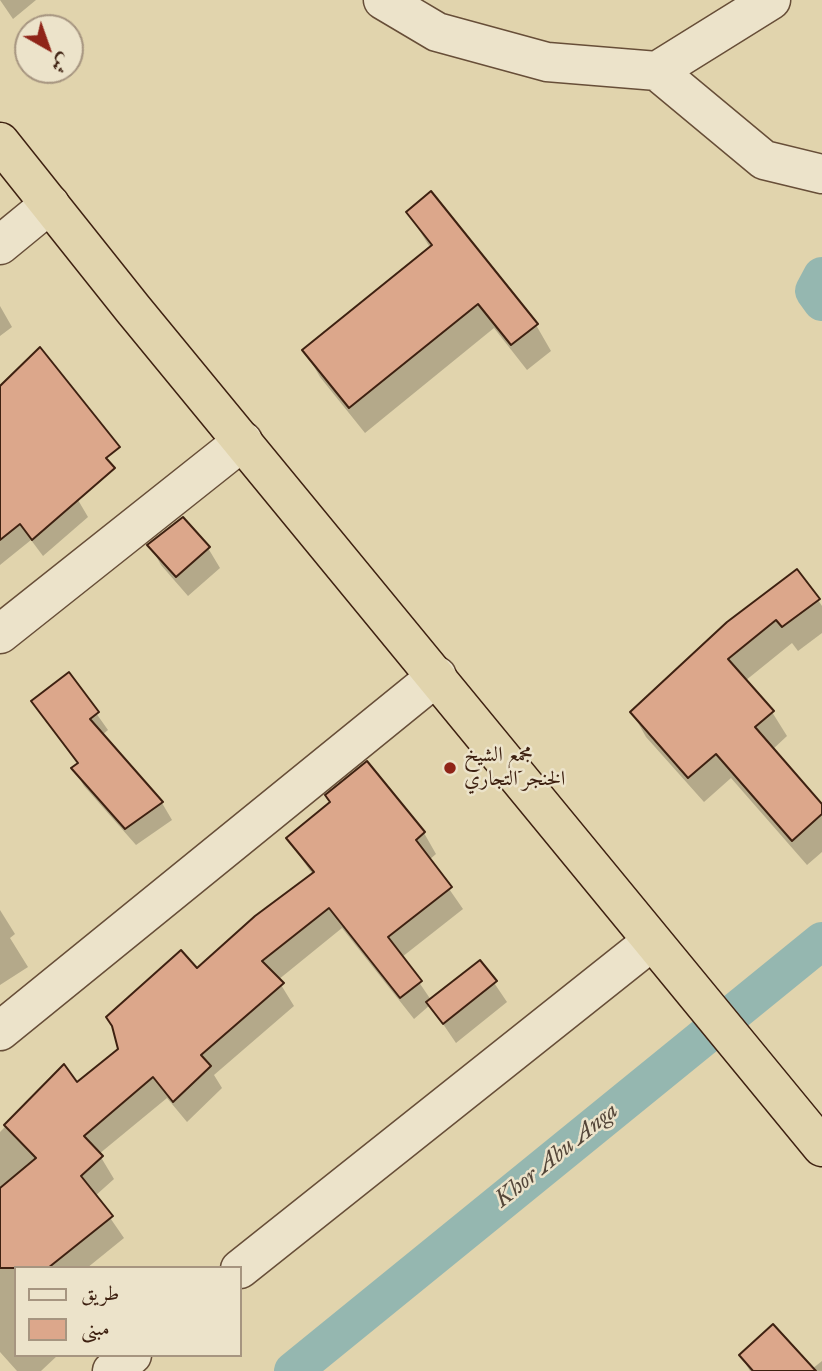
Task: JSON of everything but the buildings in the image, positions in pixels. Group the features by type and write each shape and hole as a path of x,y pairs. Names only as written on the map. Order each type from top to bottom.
{"highway":[{"path":"0,142 651,942 822,1147"}],"street":[{"path":"383,0 437,32 547,62 657,71 764,160 822,174"},
{"path":"657,71 771,0"},
{"path":"0,245 50,204"},
{"path":"0,634 243,441"},
{"path":"0,1031 437,676"},
{"path":"242,1267 651,942"},
{"path":"112,1371 130,1357"}],"waterway":[{"name":"Khor Abu Anga","path":"822,276 814,291 822,302"},
{"name":"Khor Abu Anga","path":"293,1371 822,941"}],"place":[{"name":"مجمع الشيخ الخنجر التجاري","path":"450,768"}]}
